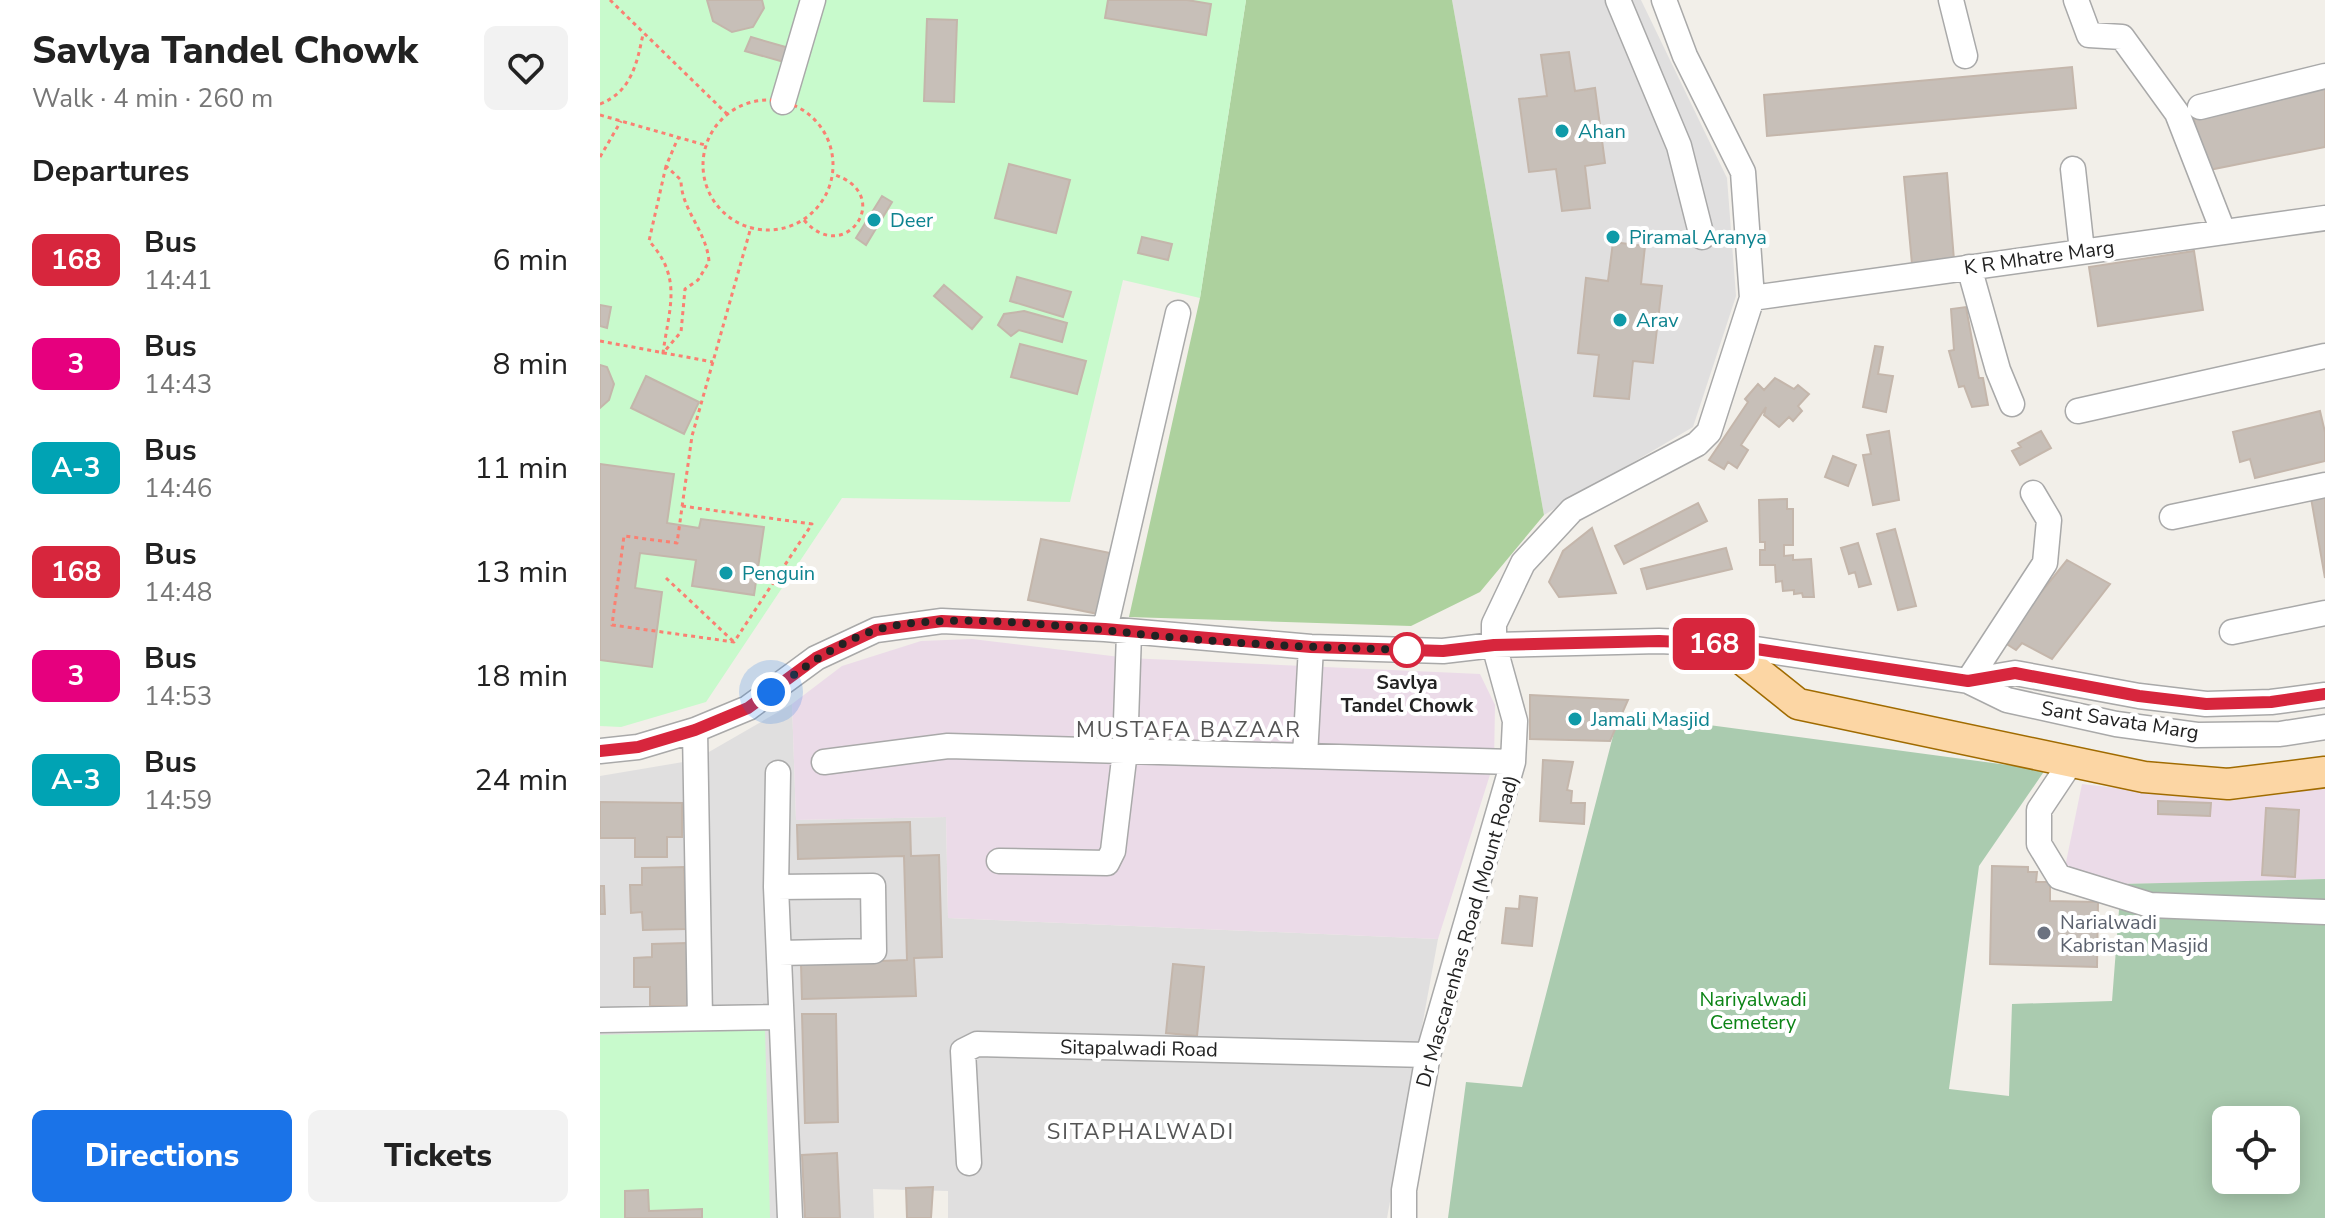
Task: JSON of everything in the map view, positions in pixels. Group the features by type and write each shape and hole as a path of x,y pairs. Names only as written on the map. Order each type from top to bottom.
{"main road":[{"path":"1723,644 1798,704 2144,777 2228,784 2325,772"}],"street":[{"path":"783,102 813,0"},
{"path":"1618,0 1679,146 1702,237"},
{"path":"1951,0 1965,56"},
{"path":"2076,0 2089,35 2122,37 2177,113 2223,231"},
{"path":"1494,645 1494,624 1523,563 1572,510 1697,444 1709,432 1752,298 1743,172 1685,56 1672,2"},
{"path":"2200,107 2325,76"},
{"path":"2073,169 2082,251"},
{"name":"K R Mhatre Marg","path":"1752,298 2325,218"},
{"path":"1969,267 1998,370 2012,404"},
{"path":"1105,629 1178,313"},
{"path":"2078,411 2325,356"},
{"path":"2172,517 2325,485"},
{"path":"1968,681 2045,563 2049,520 2033,493"},
{"path":"2232,632 2325,613"},
{"name":"Sant Savata Marg","path":"600,751 638,747 695,730 748,708 816,658 876,630 942,621 1105,629 1311,647 1443,651 1494,645 1659,641 1723,644 1968,681 2007,700 2116,724 2197,735 2280,734 2325,727"},
{"path":"999,861 1107,863 1113,851 1125,751 1129,633"},
{"name":"Dr Mascarenhas Road (Mount Road)","path":"1404,1218 1404,1190 1428,1055 1513,762 1515,721 1494,645"},
{"path":"1305,756 1311,647"},
{"name":"Sant Savata Marg","path":"1968,681 2015,673 2139,696 2206,704 2271,702 2325,695"},
{"path":"695,730 700,1018"},
{"path":"824,762 948,746 1513,762"},
{"path":"2071,762 2039,810 2039,844 2059,877 2150,905 2325,912"},
{"path":"778,773 776,887 790,1218"},
{"path":"776,887 873,886 874,951 779,953"},
{"path":"600,1020 781,1017"},
{"name":"Sitapalwadi Road","path":"969,1163 963,1051 977,1044 1428,1055"}],"path":[{"path":"610,0 727,114"},
{"path":"600,104 613,99 625,87 636,68 644,32"},
{"path":"764,100 783,102 801,109 821,129 832,155 832,174 827,192 803,219 778,228 751,227 731,219 716,205 706,186 702,166 705,145 727,114 744,104 764,100"},
{"path":"600,115 705,145"},
{"path":"600,157 621,121"},
{"path":"663,353 671,285 663,256 649,241 666,166 678,138"},
{"path":"663,353 681,332 685,289 698,280 709,262 699,227 680,196 681,180 666,166"},
{"path":"803,219 814,232 830,237 846,234 859,223 864,207 860,190 849,179 832,174"},
{"path":"734,642 612,625 624,536 677,543 692,436 751,227"},
{"path":"600,341 713,362"},
{"path":"682,506 812,524 734,642"},
{"path":"666,578 734,642"}],"shaded area":[{"name":"Piramal Aranya","path":"1452,0 1641,0 1727,178 1736,296 1693,427 1544,515"},
{"path":"972,639 1128,658 1480,674 1495,705 1494,762 1438,939 948,918 946,817 796,820 792,704 842,666 921,641"},
{"path":"792,704 796,820 946,817 948,918 1438,939 1387,1218 948,1218 948,1191 873,1189 874,1218 600,1218 600,776 695,760"},
{"path":"2082,784 2228,801 2325,788 2325,879 2121,884 2064,872"}],"green space":[{"path":"600,0 1246,0 1200,298 1123,280 1070,502 842,498 706,702 621,727 600,726"},
{"path":"1246,0 1452,0 1544,515 1480,592 1411,626 1129,617 1200,298"},
{"name":"Nariyalwadi Cemetery","path":"1619,713 2045,770 1979,866 1949,1089 2009,1096 2012,1004 2112,1001 2121,884 2325,879 2325,1218 1448,1218 1466,1082 1522,1087"},
{"path":"765,1030 770,1218 600,1218 600,1035"}],"building":[{"path":"707,0 762,0 764,8 753,27 732,32 713,21"},
{"path":"1108,0 1187,0 1211,4 1206,35 1105,18"},
{"path":"927,19 957,20 954,102 924,101"},
{"path":"751,37 789,48 784,62 745,51"},
{"name":"Ahan","path":"1569,52 1575,91 1595,88 1605,163 1585,166 1590,208 1562,211 1556,169 1529,172 1519,99 1547,96 1541,55"},
{"path":"2072,67 2076,108 1767,136 1764,95"},
{"path":"2325,88 2325,147 2204,171 2193,115"},
{"path":"1009,164 1070,180 1056,233 995,218"},
{"path":"1947,173 1954,260 1912,264 1904,177"},
{"name":"Deer","path":"882,196 892,202 866,245 856,238"},
{"path":"1142,237 1172,244 1168,260 1138,253"},
{"name":"Arav","path":"1613,242 1645,246 1641,284 1662,286 1653,363 1633,361 1629,399 1594,396 1599,355 1578,353 1586,278 1608,281"},
{"path":"2194,251 2203,310 2098,326 2089,267"},
{"path":"1017,277 1071,292 1063,317 1010,301"},
{"path":"944,285 982,317 972,329 934,296"},
{"path":"600,305 611,307 607,328 600,326"},
{"path":"1966,307 1979,378 1983,378 1988,405 1972,407 1964,386 1959,387 1949,351 1954,350 1951,309"},
{"path":"1024,311 1067,323 1062,342 1019,330 1011,336 998,325 1004,314"},
{"path":"1020,344 1086,361 1077,394 1011,377"},
{"path":"1875,346 1883,347 1878,374 1893,376 1886,412 1863,407"},
{"path":"600,365 607,367 614,384 609,400 600,408"},
{"path":"646,376 699,402 684,434 631,408"},
{"path":"1775,378 1794,389 1798,385 1809,394 1798,406 1802,411 1793,421 1789,417 1779,427 1764,415 1766,407 1741,445 1748,450 1737,468 1728,462 1724,469 1709,460 1748,402 1745,399 1758,384 1764,390"},
{"path":"2320,411 2325,432 2325,461 2255,478 2250,459 2240,462 2233,432"},
{"path":"1889,431 1899,500 1873,505 1863,455 1871,454 1867,435"},
{"path":"2041,431 2051,448 2020,465 2012,451 2021,447 2018,443"},
{"path":"1833,456 1856,465 1848,486 1825,477"},
{"name":"Penguin","path":"600,464 674,474 667,523 699,528 701,519 764,527 754,595 692,586 696,560 640,553 635,588 662,592 652,667 600,660"},
{"path":"2325,495 2325,578 2311,498"},
{"path":"1787,499 1787,509 1793,509 1793,545 1784,545 1784,556 1793,555 1793,560 1811,559 1814,597 1794,594 1794,590 1783,591 1782,581 1776,582 1775,565 1760,565 1760,550 1765,550 1765,542 1760,542 1759,500"},
{"path":"1698,503 1707,521 1624,564 1615,546"},
{"path":"1592,528 1616,593 1559,597 1549,582 1563,551"},
{"path":"1895,529 1916,606 1898,610 1877,534"},
{"path":"1041,539 1110,553 1098,614 1028,600"},
{"path":"1858,543 1871,584 1859,587 1855,572 1849,574 1841,548"},
{"path":"1726,548 1732,569 1647,589 1641,569"},
{"path":"2067,560 2110,584 2052,659 2022,643 2016,650 2002,641"},
{"name":"Jamali Masjid","path":"1530,695 1628,700 1610,741 1530,739"},
{"path":"1543,760 1573,762 1567,790 1572,791 1571,803 1585,803 1584,824 1540,821"},
{"path":"2158,801 2211,803 2210,816 2158,814"},
{"path":"600,802 682,803 682,837 667,837 667,857 635,857 635,838 600,838"},
{"path":"2266,808 2299,810 2295,877 2262,875"},
{"path":"910,822 911,856 939,855 942,957 914,958 916,996 802,999 801,964 907,960 904,856 798,859 797,825"},
{"name":"Narialwadi Kabristan Masjid","path":"1992,866 2028,867 2028,872 2037,872 2036,882 2050,882 2050,901 2098,902 2097,967 1990,964"},
{"path":"684,867 686,929 643,930 642,912 631,913 630,885 642,885 642,868"},
{"path":"600,886 604,886 605,914 600,914"},
{"path":"1520,896 1537,898 1532,946 1502,943 1506,908 1519,909"},
{"path":"687,943 687,1006 650,1006 650,987 634,987 634,958 652,957 652,944"},
{"path":"1173,964 1204,967 1197,1036 1166,1033"},
{"path":"802,1014 836,1014 838,1122 805,1123"},
{"path":"837,1153 840,1218 805,1218 802,1155"},
{"path":"933,1187 931,1218 907,1218 906,1188"},
{"path":"648,1190 649,1211 702,1209 702,1218 625,1218 625,1191"}],"bus line":[{"name":"168","path":"600,751 638,747 695,730 748,708 816,658 876,630 942,621 1105,629 1311,647 1443,651 1494,645 1659,641 1723,644 1968,681 2015,673 2139,696 2206,704 2271,702 2325,694"}],"place":[{"name":"Ahan","path":"1562,131"},
{"name":"Deer","path":"874,220"},
{"name":"Piramal Aranya","path":"1613,237"},
{"name":"Arav","path":"1620,320"},
{"name":"Penguin","path":"726,573"},
{"name":"Savlya Tandel Chowk","path":"1407,650"},
{"name":"Jamali Masjid","path":"1575,719"},
{"name":"Narialwadi Kabristan Masjid","path":"2044,933"}],"district":[{"name":"MUSTAFA BAZAAR","path":"1189,729"},
{"name":"SITAPHALWADI","path":"1141,1131"}],"route":[{"path":"771,692 816,658 876,630 942,621 1105,629 1311,647 1417,650 1407,650"}]}
